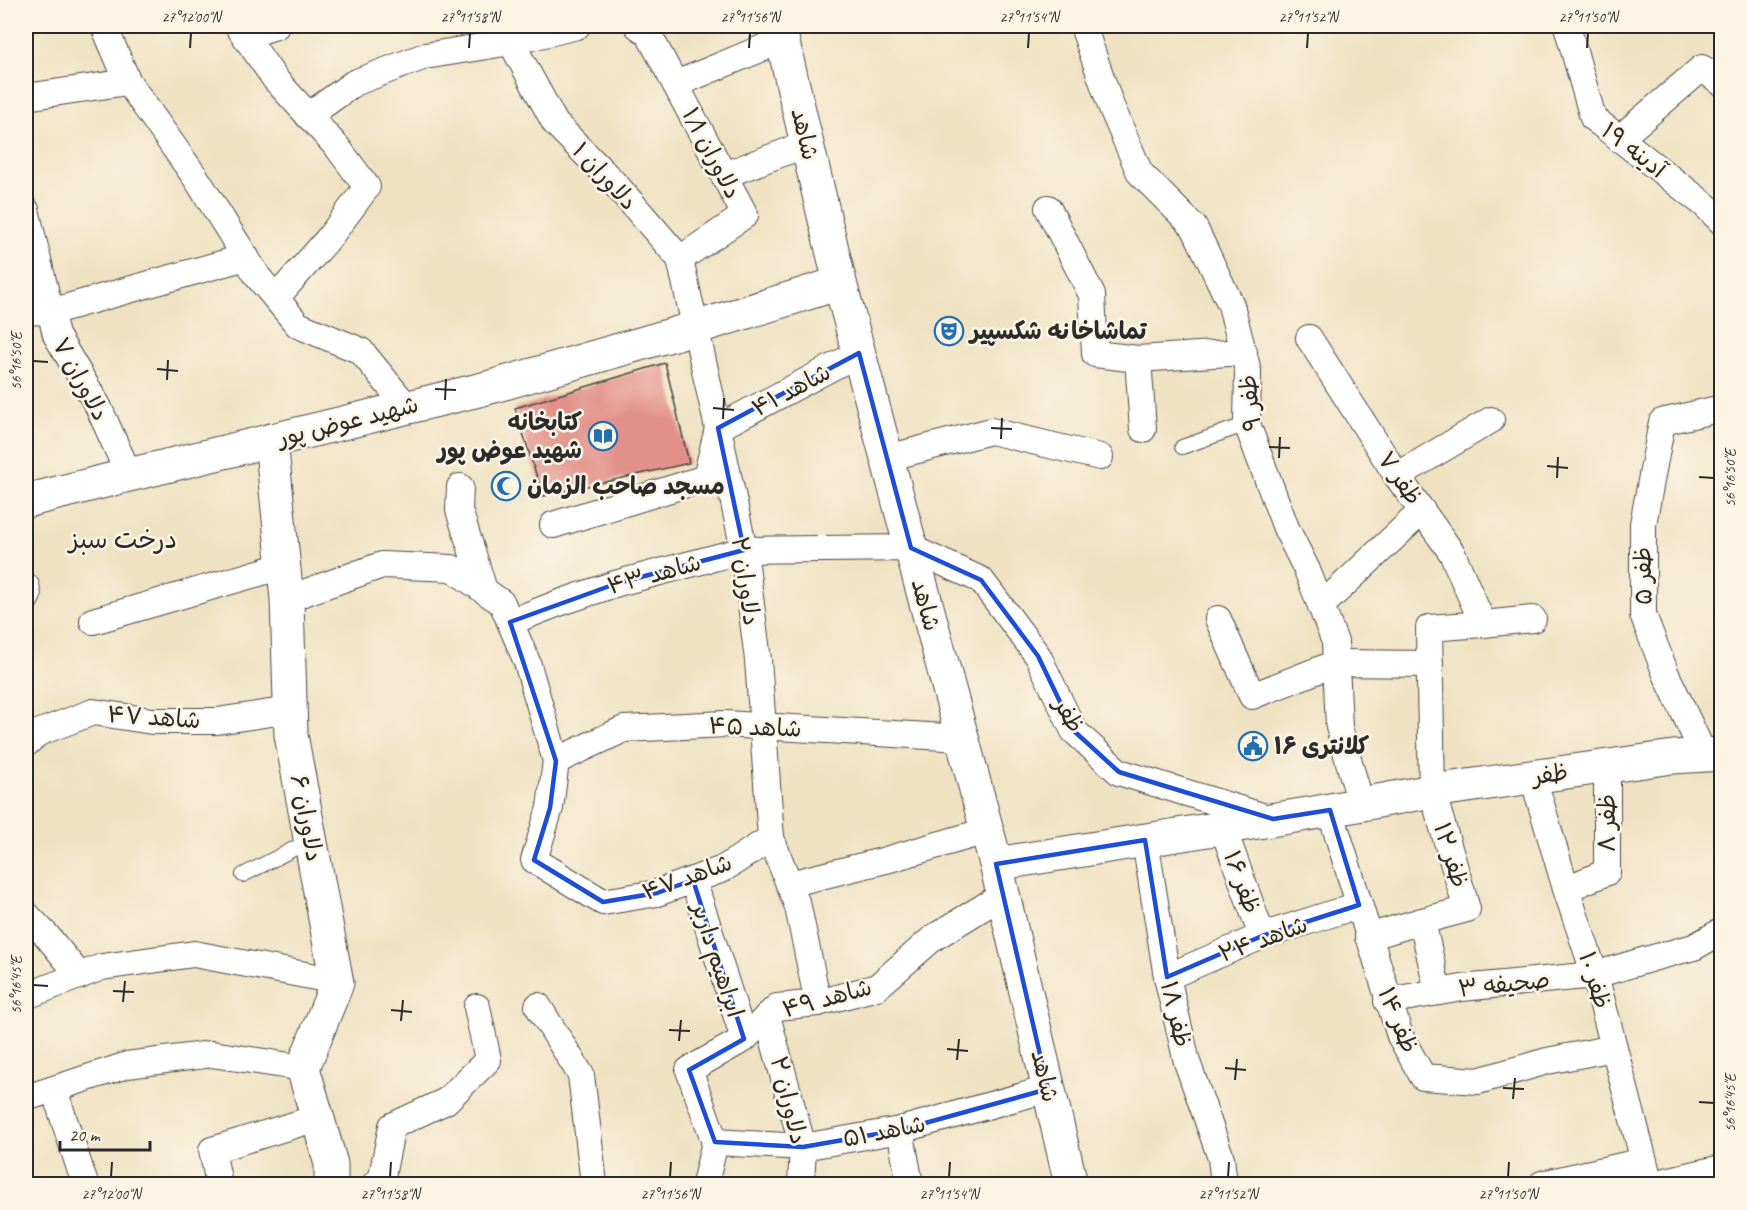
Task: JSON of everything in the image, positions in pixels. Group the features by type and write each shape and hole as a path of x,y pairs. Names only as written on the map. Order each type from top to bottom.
{"street":[{"path":"104,26 128,82 198,181 258,277 298,325 361,351 407,407"},
{"path":"276,26 241,31 275,79 338,148 367,187 329,238 276,298"},
{"path":"308,116 354,83 425,56 508,34 577,26"},
{"name":"دلاوران ۱/۱","path":"638,26 648,33 745,216 680,259"},
{"name":"ظفر ۹","path":"1083,26 1111,106 1140,173 1194,227 1232,305 1248,371 1247,424 1286,528 1307,570 1335,642 1339,727 1362,804"},
{"name":"آدینه ۱۹","path":"1567,26 1593,118 1705,205 1722,222"},
{"path":"676,84 781,33"},
{"name":"شاهد","path":"781,33 840,283 987,831 1071,1185"},
{"name":"دلاوران ۱","path":"508,34 555,123 616,185 680,259 695,328"},
{"path":"1619,138 1702,68 1722,83"},
{"path":"26,97 128,82"},
{"path":"724,175 807,144"},
{"path":"1048,208 1092,296 1095,354 1138,359 1244,352"},
{"name":"دلاوران ۷","path":"26,210 38,312 56,335 98,406 129,475"},
{"path":"38,312 246,257"},
{"name":"شهید عوض پور","path":"26,501 487,388 840,283"},
{"name":"دلاوران ۲","path":"695,328 744,550 758,660 771,838"},
{"name":"ظفر ۷","path":"1309,338 1397,477 1452,553 1483,624"},
{"name":"شاهد ۴۱","path":"718,428 859,353"},
{"path":"1138,359 1143,429"},
{"name":"ظفر ۵","path":"1713,755 1666,674 1643,615 1643,524 1662,422 1722,408"},
{"path":"1397,477 1491,420"},
{"path":"553,525 706,478 718,428"},
{"path":"887,458 991,430 1100,458"},
{"name":"دلاوران ۶","path":"271,440 286,599 291,735 337,981"},
{"path":"460,486 459,510 484,590"},
{"path":"1320,606 1422,511"},
{"name":"ظفر","path":"911,548 981,580 1038,656 1074,731 1119,772 1273,819"},
{"name":"شاهد ۴۳","path":"510,622 618,583 744,550 911,548"},
{"name":"شاهد ۴۷","path":"286,599 382,565 452,568 502,603 527,662 556,761 550,808 534,860 603,902 657,893 723,869 771,838"},
{"path":"93,621 283,566"},
{"path":"26,586 28,595 26,599"},
{"path":"1218,619 1252,696 1336,663 1430,664"},
{"path":"1432,791 1429,628 1533,619"},
{"name":"شاهد ۴۷","path":"26,744 38,733 93,712 152,721 217,721 290,710"},
{"name":"شاهد ۴۵","path":"556,761 624,729 725,724 962,738"},
{"name":"ظفر","path":"999,880 1145,840 1432,791 1673,757 1713,755"},
{"name":"ظفر ۸","path":"1566,889 1607,872 1607,766"},
{"name":"ظفر ۱۰","path":"1533,777 1566,889 1595,975 1649,1177"},
{"name":"ظفر ۱۲","path":"1368,937 1467,909 1432,791"},
{"name":"ظفر ۱۴","path":"1330,810 1400,1036 1423,1077 1478,1081 1547,1061 1614,1048"},
{"name":"ظفر ۱۶","path":"1222,828 1262,936"},
{"path":"789,884 886,860 987,831"},
{"path":"771,838 798,907 818,1003"},
{"name":"ظفر ۱۸","path":"1145,840 1167,977 1187,1062 1221,1158 1224,1185"},
{"name":"ابراهیم داربر","path":"693,880 744,1039"},
{"name":"شاهد ۴۹","path":"715,1142 689,1070 744,1039 777,1007 818,1003 877,987 999,880"},
{"name":"شاهد ۲۴","path":"1167,977 1262,936 1359,905"},
{"path":"26,914 80,976"},
{"path":"1422,921 1438,992"},
{"name":"صحیفه ۳","path":"1388,1000 1462,988 1595,975 1694,947 1722,931"},
{"path":"26,996 102,967 194,954 337,981 303,1068 331,1164 331,1185"},
{"path":"375,1185 381,1181 392,1126 446,1101 488,1060 477,1006"},
{"path":"538,1006 581,1075 594,1185"},
{"name":"دلاوران ۲","path":"767,1016 803,1147 801,1185"},
{"path":"26,1098 127,1065 212,1054 303,1068"},
{"path":"54,1089 85,1185"},
{"name":"شاهد ۵۱","path":"715,1142 803,1147 900,1130 1048,1089"},
{"path":"219,1185 212,1150 317,1118"},
{"path":"900,1130 910,1185"},
{"path":"705,1185 715,1142"},
{"path":"1542,1185 1649,1177 1722,1168"}],"lane":[{"path":"1182,447 1247,424"},
{"path":"243,875 311,840"}],"highlighted area":[{"path":"859,353 911,548 981,580 1038,656 1074,731 1119,772 1273,819 1330,810 1359,905 1262,936 1167,977 1145,840 996,864 1048,1089 900,1130 803,1147 715,1142 689,1070 744,1039 693,880 657,893 603,902 534,860 550,808 556,761 510,622 618,583 744,550 718,428"}],"building":[{"name":"کتابخانه شهید عوض پور","path":"665,363 689,463 543,496 515,408"}],"place":[{"name":"تماشاخانه شکسپیر","path":"949,331"},
{"name":"کتابخانه شهید عوض پور","path":"603,436"},
{"name":"مسجد صاحب الزمان","path":"506,486"},
{"name":"کلانتری ۱۶","path":"1253,746"}],"district":[{"name":"درخت سبز","path":"123,539"}]}
